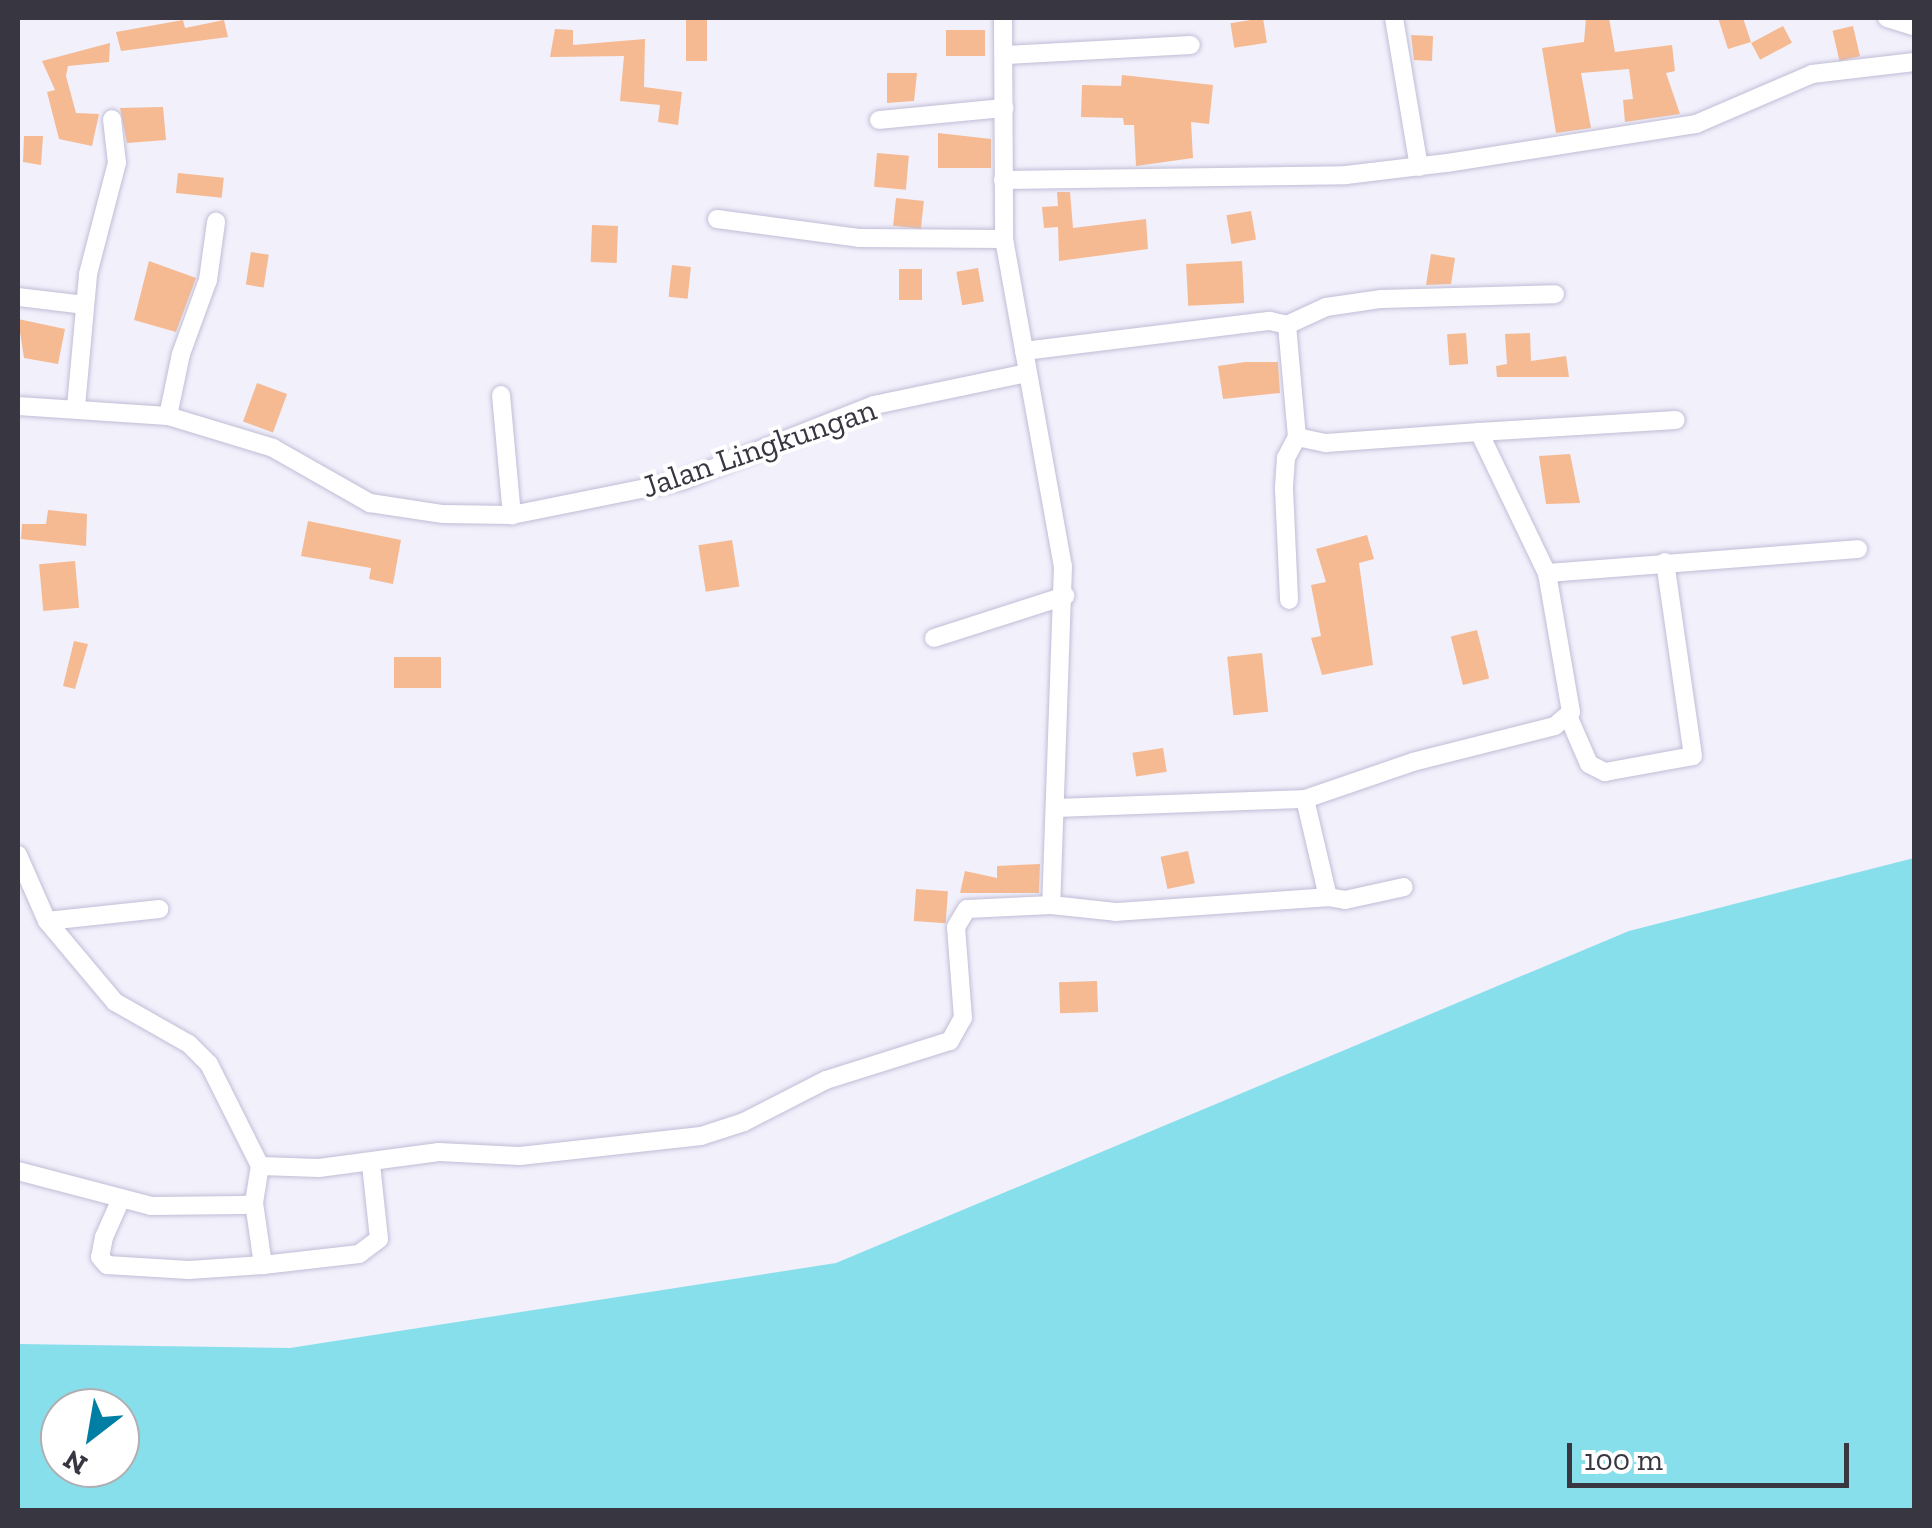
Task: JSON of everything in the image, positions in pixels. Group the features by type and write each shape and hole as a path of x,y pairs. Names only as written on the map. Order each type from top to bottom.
{"street":[{"path":"1003,18 1004,239 1058,521 1064,596 1058,808 1050,905"},
{"path":"1394,18 1419,167"},
{"path":"1886,18 1914,26"},
{"path":"1006,55 1191,45"},
{"path":"1003,180 1346,175 1419,167 1696,124 1812,74 1914,62"},
{"path":"878,120 1004,108"},
{"path":"76,407 85,305 117,163 112,119"},
{"path":"717,218 859,238 1004,239"},
{"path":"168,416 181,354 208,280 216,222"},
{"path":"1024,351 1226,328 1287,325 1344,303 1555,294"},
{"path":"18,297 85,305"},
{"path":"1287,325 1297,438 1285,473 1289,600"},
{"name":"Jalan Lingkungan","path":"18,406 168,416 228,431 319,470 370,502 442,514 512,515 681,481 874,405 1028,373"},
{"path":"500,395 512,515"},
{"path":"1297,438 1326,443 1676,420"},
{"path":"1478,432 1548,573 1569,718 1589,764 1605,772 1693,756 1666,562"},
{"path":"1548,573 1858,549"},
{"path":"934,638 1064,596"},
{"path":"1058,808 1305,799 1569,718"},
{"path":"1305,799 1328,897"},
{"path":"18,855 22,881 48,921 115,1002 189,1044 209,1064 260,1166 254,1203 263,1265"},
{"path":"260,1166 370,1164 438,1152 520,1156 701,1136 744,1122 826,1080 950,1041 963,1018 960,914 1050,905 1116,912 1328,897 1345,900 1404,887"},
{"path":"48,921 159,909"},
{"path":"120,1199 100,1257 107,1265 188,1270 312,1264 373,1248 380,1230 370,1164"},
{"path":"18,1171 97,1187 120,1199 151,1206 254,1203"}],"water":[{"path":"1914,858 1914,1510 18,1510 18,1344 290,1348 836,1263 1629,931"}],"building":[{"path":"686,18 707,18 707,61 686,61"},
{"path":"1263,18 1267,43 1234,48 1230,23"},
{"path":"1586,18 1609,18 1615,52 1672,45 1675,71 1666,73 1680,114 1625,122 1623,100 1633,99 1629,69 1581,73 1591,128 1556,133 1542,48 1584,42"},
{"path":"1718,18 1743,18 1751,42 1728,49"},
{"path":"183,20 185,28 224,20 228,37 121,51 116,32"},
{"path":"1783,26 1792,43 1760,60 1751,43"},
{"path":"1853,26 1860,56 1840,61 1833,31"},
{"path":"555,29 573,30 573,45 645,39 644,87 682,92 678,125 658,122 660,105 620,101 624,56 550,57"},
{"path":"946,30 985,30 985,56 946,56"},
{"path":"1411,35 1433,36 1432,61 1414,60"},
{"path":"110,43 109,62 68,66 66,76 76,113 99,114 92,146 59,139 47,92 55,90 42,61"},
{"path":"887,73 917,73 914,101 887,103"},
{"path":"1122,75 1213,85 1209,124 1191,122 1193,158 1136,166 1134,125 1124,125 1123,118 1081,117 1082,85 1121,86"},
{"path":"163,107 166,140 127,143 120,108"},
{"path":"938,133 991,139 991,168 938,168"},
{"path":"24,136 43,136 41,165 23,162"},
{"path":"877,153 909,156 906,190 874,187"},
{"path":"178,173 224,178 222,198 176,193"},
{"path":"1057,192 1070,192 1073,228 1146,219 1148,249 1059,261 1058,227 1044,228 1042,207 1058,206"},
{"path":"896,198 924,201 921,229 893,226"},
{"path":"1251,211 1256,240 1231,244 1226,215"},
{"path":"592,225 618,226 617,263 591,262"},
{"path":"251,252 269,255 264,287 246,285"},
{"path":"1431,254 1455,258 1451,284 1426,285"},
{"path":"149,261 196,278 176,332 134,320"},
{"path":"1242,261 1244,303 1188,306 1186,264"},
{"path":"672,265 691,267 688,299 669,297"},
{"path":"978,268 984,301 962,305 956,272"},
{"path":"899,269 922,269 922,300 899,300"},
{"path":"18,319 65,329 58,364 24,358"},
{"path":"1466,333 1468,364 1449,365 1447,334"},
{"path":"1530,333 1531,361 1566,356 1569,377 1497,377 1496,366 1507,364 1505,334"},
{"path":"1278,362 1280,393 1223,399 1218,366"},
{"path":"257,383 287,394 273,432 243,422"},
{"path":"1570,454 1580,503 1546,504 1539,456"},
{"path":"48,510 87,514 86,546 21,539 22,524 46,524"},
{"path":"308,521 401,540 393,584 369,579 371,568 301,556"},
{"path":"1367,535 1374,559 1359,563 1373,665 1322,675 1311,638 1321,636 1311,585 1326,582 1316,549"},
{"path":"732,540 739,586 706,592 698,545"},
{"path":"75,561 79,608 43,611 39,564"},
{"path":"1477,630 1489,679 1463,685 1451,637"},
{"path":"74,641 88,644 75,689 63,686"},
{"path":"1262,653 1268,712 1233,715 1227,657"},
{"path":"394,657 441,657 441,688 394,688"},
{"path":"1163,748 1167,772 1136,777 1132,753"},
{"path":"1188,851 1195,883 1167,889 1161,857"},
{"path":"1040,864 1039,893 960,893 965,871 997,878 997,866"},
{"path":"916,889 948,891 946,923 914,921"},
{"path":"1097,981 1098,1012 1060,1013 1059,982"}]}
